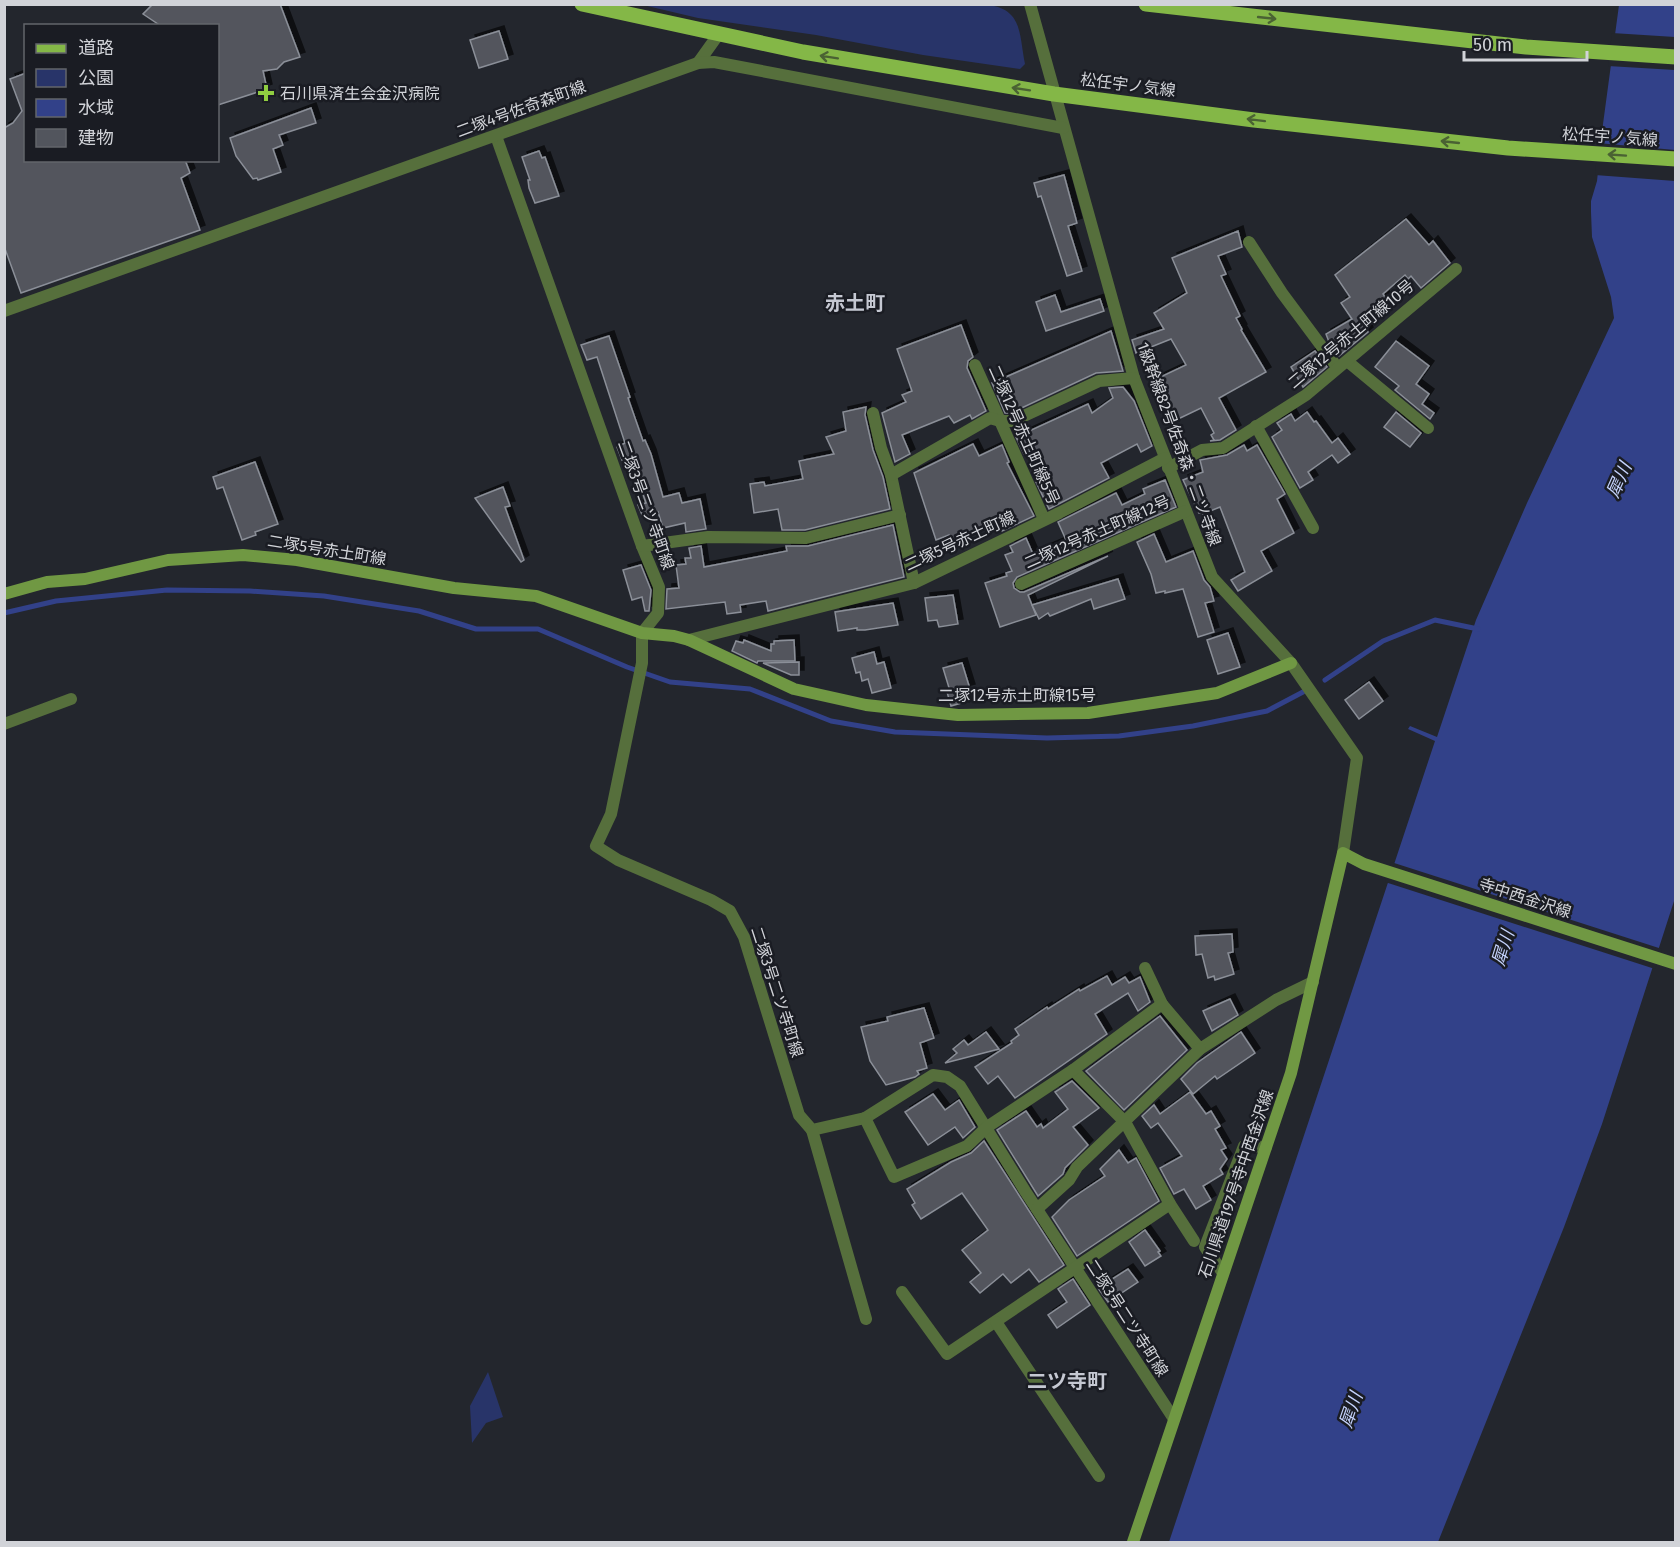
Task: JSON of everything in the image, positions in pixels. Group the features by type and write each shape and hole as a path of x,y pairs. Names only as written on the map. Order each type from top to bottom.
{"main road":[{"name":"松任宇ノ気線","path":"582,4 803,52 1054,94 1254,120 1508,148 1676,159"},
{"path":"1146,4 1526,47 1676,57"}],"street":[{"name":"1級幹線82号佐奇森・二ツ寺線","path":"1030,4 1134,378 1212,577 1291,663 1357,758 1343,853"},
{"path":"698,63 718,35"},
{"name":"二塚4号佐奇森町線","path":"4,310 698,63 714,62 1063,128"},
{"name":"二塚3号二ツ寺町線","path":"495,136 642,546 659,587 658,613 642,633 642,663 611,814 596,846 618,860 711,900 730,911 744,937 799,1115 812,1130 865,1118 933,1075 947,1077 960,1086 1075,1269 1174,1419"},
{"path":"1248,242 1282,293 1342,364 1428,428"},
{"name":"二塚12号赤土町線10号","path":"1166,463 1202,450 1223,448 1306,395 1456,268"},
{"name":"二塚12号赤土町線5号","path":"975,365 1044,519"},
{"path":"891,475 990,418 1013,421 1099,381 1134,378"},
{"path":"873,413 881,448 891,475 914,583"},
{"path":"1256,426 1313,528"},
{"name":"二塚5号赤土町線","path":"689,640 914,583 1044,519 1166,463"},
{"name":"二塚12号赤土町線12号","path":"1021,584 1186,511"},
{"path":"642,546 708,537 806,538 900,514"},
{"name":"二塚5号赤土町線","path":"4,594 47,582 86,579 168,560 243,555 297,560 454,588 537,596 642,633"},
{"name":"二塚12号赤土町線15号","path":"642,633 689,640 794,689 866,705 958,715 1088,713 1217,693 1291,663"},
{"path":"4,724 71,699"},
{"name":"寺中西金沢線","path":"1343,853 1364,864 1676,964"},
{"name":"石川県道197号寺中西金沢線","path":"1133,1542 1291,1073 1343,853"},
{"path":"1145,968 1162,1004 1200,1049"},
{"path":"1037,1209 1069,1180 1077,1167 1200,1049 1276,1000 1313,982"},
{"path":"865,1118 894,1177 967,1146 987,1127 1073,1070 1162,1004"},
{"path":"1073,1070 1125,1122 1170,1204 1194,1241"},
{"path":"812,1130 866,1319"},
{"path":"1223,1273 1205,1247 1244,1146 1266,1147"},
{"path":"902,1292 947,1354 1170,1204"},
{"path":"996,1322 1099,1476"}],"green space":[{"path":"643,5 989,5 1008,12 1014,18 1020,34 1025,64 1020,69 923,55 816,35 698,18"},
{"path":"488,1372 503,1417 486,1423 472,1443 470,1406"}],"water":[{"name":"犀川","path":"1619,5 1675,5 1675,898 1602,1124 1564,1227 1438,1542 1169,1542 1435,741 1408,729 1410,726 1437,737 1476,620 1527,503 1614,318 1611,297 1592,237 1591,201 1597,181"}],"pier":[{"path":"1612,33 1675,37 1675,70 1608,66"},
{"path":"1598,143 1675,150 1675,181 1595,175"},
{"path":"1391,862 1662,949 1655,969 1385,882"}],"building":[{"path":"153,4 280,4 300,57 284,62 277,69 263,71 267,89 219,105 219,24 158,24 143,14"},
{"path":"499,31 508,59 479,68 470,40"},
{"path":"24,74 24,162 186,162 190,173 181,178 200,230 21,293 4,246 4,128 13,123 22,111 10,79"},
{"path":"311,108 316,123 279,135 283,145 273,149 281,172 258,180 253,179 236,156 230,138"},
{"path":"539,151 542,158 545,157 559,196 535,203 522,157"},
{"path":"1064,175 1077,223 1068,226 1082,271 1067,276 1041,196 1038,197 1034,183"},
{"path":"1406,219 1429,245 1433,241 1450,263 1421,288 1411,276 1408,279 1405,275 1383,294 1388,302 1361,319 1368,332 1339,356 1326,334 1352,319 1341,303 1350,297 1335,275"},
{"path":"1238,231 1242,247 1218,256 1226,274 1221,276 1240,316 1236,318 1241,330 1266,372 1219,398 1236,430 1220,440 1210,441 1214,440 1211,435 1214,433 1201,408 1174,421 1154,380 1186,365 1171,339 1136,353 1132,340 1164,329 1154,313 1187,293 1172,258"},
{"path":"1055,295 1061,312 1100,299 1104,311 1046,331 1036,302"},
{"path":"961,325 973,357 968,361 967,368 986,411 972,419 970,415 954,423 949,416 902,435 910,454 895,462 882,413 906,402 902,395 912,391 897,349"},
{"path":"1111,331 1123,371 1096,373 1011,413 1005,413 992,383"},
{"path":"609,336 643,441 645,440 651,454 663,497 679,493 682,503 700,499 706,529 686,532 685,523 663,528 658,512 643,517 638,505 646,503 629,456 622,460 617,447 625,443 597,357 587,360 581,345"},
{"path":"1396,341 1429,366 1416,384 1429,394 1422,404 1434,413 1430,419 1395,390 1399,386 1375,367"},
{"path":"1315,351 1327,367 1303,387 1291,367"},
{"path":"1123,387 1134,401 1152,446 1141,452 1137,444 1101,463 1109,478 1049,509 1036,482 1046,477 1032,450 1024,454 1016,437 1088,404 1092,413 1113,398 1109,388"},
{"path":"866,407 865,415 873,450 883,477 890,509 805,530 782,530 778,509 754,513 750,484 764,482 765,486 803,479 799,461 834,454 826,437 846,431 843,412"},
{"path":"1307,412 1332,443 1338,438 1350,454 1338,463 1332,455 1308,472 1313,480 1300,488 1272,437 1282,430 1277,423 1291,414 1295,421"},
{"path":"1396,412 1421,433 1410,447 1384,427"},
{"path":"973,444 979,456 1002,445 1009,462 1007,463 1034,516 1002,531 998,523 951,541 949,535 936,540 914,473"},
{"path":"1244,445 1247,451 1257,445 1285,494 1277,499 1294,533 1261,551 1272,571 1238,591 1231,580 1245,572 1220,507 1203,514 1199,513 1183,480 1203,472 1200,460 1227,455"},
{"path":"255,462 278,524 255,532 256,535 242,540 223,487 217,489 213,477"},
{"path":"1165,480 1176,507 1017,577 1013,583 1014,588 1024,592 1108,556 1028,595 1036,615 1000,627 985,583 1007,576 1006,573 1012,571 1005,555 1013,552 1010,546 1026,538 1033,554 1066,540 1058,522 1116,493 1122,505 1145,494 1143,489"},
{"path":"503,487 510,506 505,507 524,560 521,562 475,498"},
{"path":"893,525 904,577 768,611 766,601 740,605 741,612 727,614 725,602 666,609 667,589 679,588 676,565 686,564 685,558 691,558 689,548 701,546 704,567 787,551 786,546 808,546"},
{"path":"1154,534 1166,562 1193,551 1214,601 1205,603 1214,632 1198,637 1183,589 1156,593 1151,574 1137,542"},
{"path":"641,565 651,590 649,611 645,611 642,597 632,600 623,570"},
{"path":"1118,579 1125,599 1094,609 1091,599 1050,616 1048,613 1039,619 1032,605"},
{"path":"953,595 958,624 939,627 937,620 928,621 925,598"},
{"path":"893,603 898,625 838,631 835,612"},
{"path":"1228,633 1240,667 1218,674 1207,640"},
{"path":"744,640 771,651 771,644 774,644 774,641 794,640 795,661 758,661 757,663 732,651 736,641 743,643"},
{"path":"874,652 877,664 884,662 891,688 872,693 868,679 862,681 860,672 856,673 852,658"},
{"path":"799,662 799,675 791,675 763,663"},
{"path":"962,663 970,689 962,691 965,702 951,706 947,692 950,691 943,668"},
{"path":"1369,682 1383,701 1359,719 1345,700"},
{"path":"1232,934 1233,952 1228,953 1234,974 1215,980 1214,976 1208,978 1202,954 1196,955 1195,936"},
{"path":"1107,976 1112,985 1125,977 1129,983 1140,977 1150,1002 1138,1011 1128,993 1095,1014 1107,1034 1015,1098 998,1076 988,1084 975,1067 1012,1043 1011,1041 1019,1035 1015,1029 1047,1007 1048,1009 1079,989 1080,991"},
{"path":"1230,999 1238,1015 1212,1031 1203,1011"},
{"path":"924,1008 934,1038 920,1043 927,1068 917,1071 919,1074 915,1077 886,1085 870,1061 861,1027 888,1021 887,1017"},
{"path":"1160,1016 1187,1050 1124,1110 1086,1071"},
{"path":"986,1032 999,1049 945,1063 957,1053 953,1049 964,1040 968,1045"},
{"path":"1241,1032 1255,1053 1217,1079 1215,1076 1193,1094 1181,1079 1197,1063"},
{"path":"1072,1081 1099,1108 1073,1127 1088,1145 1065,1168 1063,1174 1038,1196 997,1130 1026,1111 1037,1127 1041,1124 1043,1128 1068,1109 1055,1092"},
{"path":"1190,1092 1206,1114 1211,1111 1220,1126 1215,1129 1226,1148 1221,1150 1227,1159 1220,1169 1223,1174 1203,1186 1211,1200 1196,1209 1184,1189 1174,1194 1160,1168 1182,1156 1158,1123 1151,1128 1142,1116 1154,1105 1160,1114"},
{"path":"933,1094 945,1110 959,1100 975,1127 963,1138 955,1127 928,1145 905,1112"},
{"path":"984,1141 1064,1265 1039,1282 1029,1269 1011,1283 1003,1274 980,1293 970,1282 981,1273 962,1250 988,1230 962,1193 921,1219 912,1205 915,1203 907,1189 951,1162 971,1153"},
{"path":"1119,1150 1128,1163 1136,1158 1159,1201 1077,1256 1052,1217 1069,1200 1105,1176 1100,1169"},
{"path":"1145,1230 1161,1256 1145,1266 1129,1242"},
{"path":"1128,1269 1138,1282 1108,1302 1098,1288"},
{"path":"1073,1279 1090,1305 1057,1328 1048,1315 1067,1302 1058,1289"}],"waterway":[{"path":"4,613 56,601 167,590 250,591 324,596 419,611 476,629 538,629 627,667 670,682 750,689 831,721 895,732 1047,738 1119,736 1193,726 1267,711 1303,692"},
{"path":"1325,680 1383,641 1435,620 1478,629"}],"place":[{"name":"石川県済生会金沢病院","path":"266,93"}],"district":[{"name":"赤土町","path":"855,303"},
{"name":"二ツ寺町","path":"1067,1381"}]}
